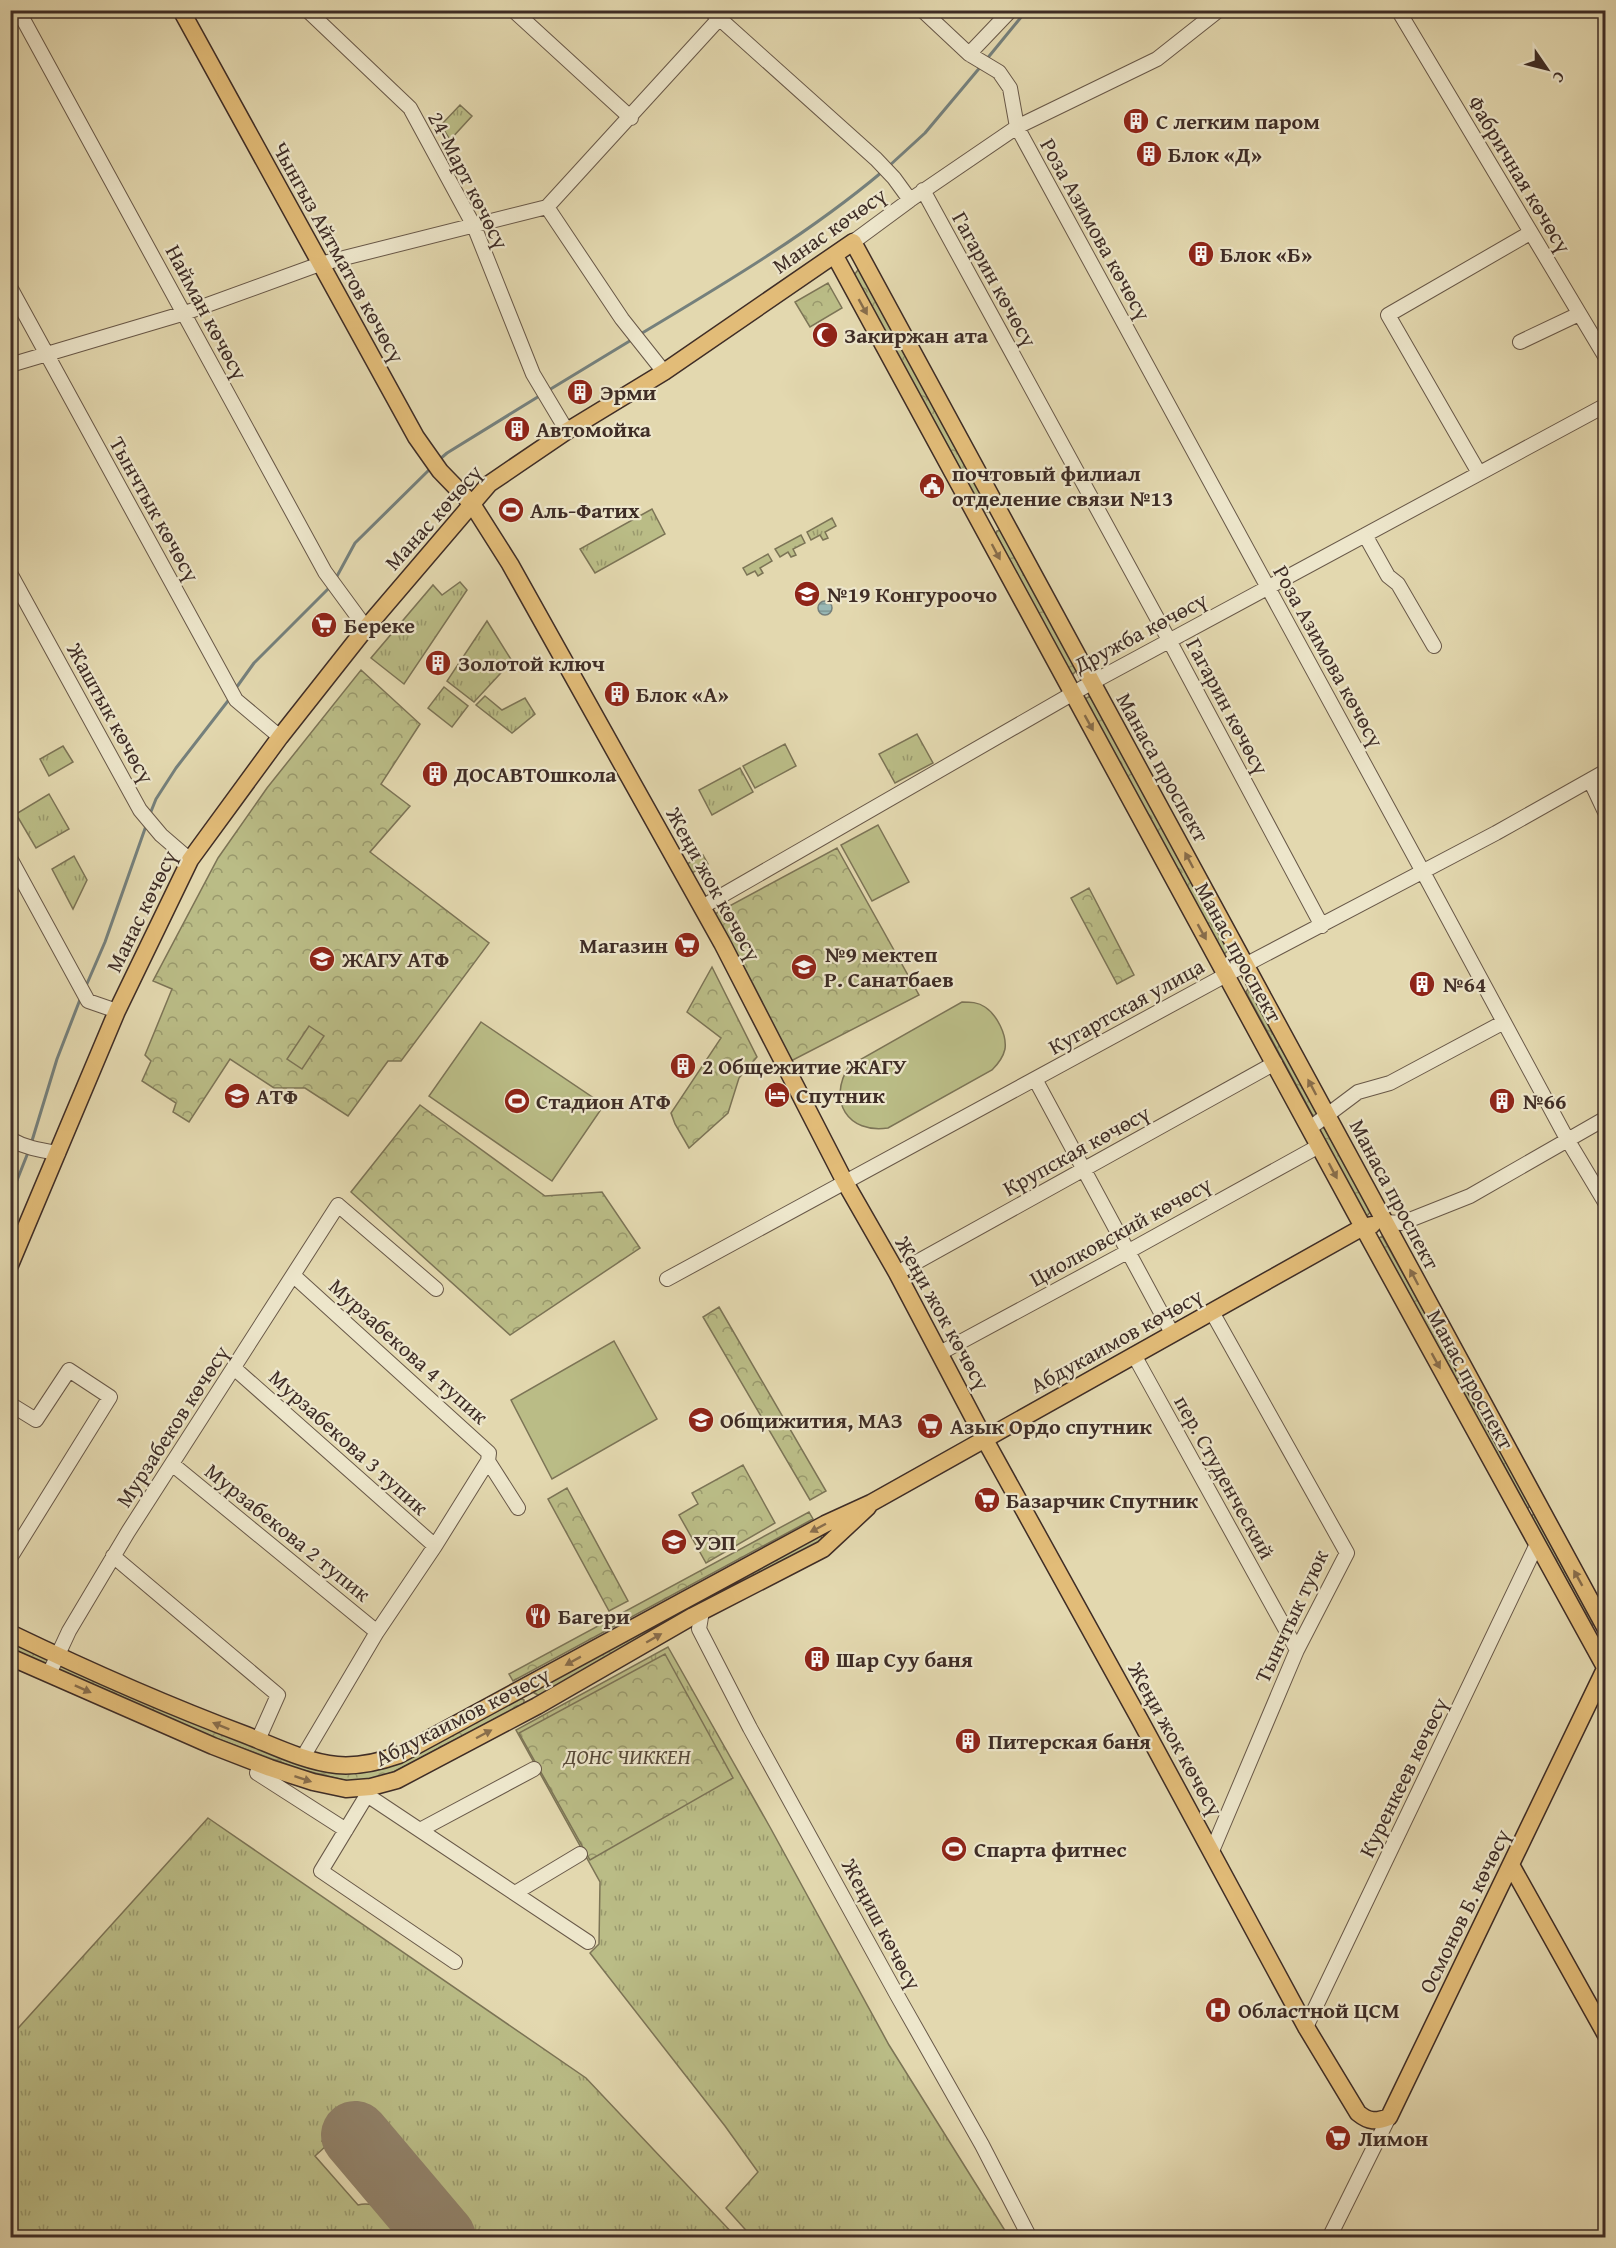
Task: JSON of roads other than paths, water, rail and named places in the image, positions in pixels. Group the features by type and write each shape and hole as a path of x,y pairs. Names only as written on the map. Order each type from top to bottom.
{"main road":[{"name":"Чынгыз Айтматов көчөсү","path":"182,10 416,437 435,464 472,504"},
{"name":"Манас көчөсү","path":"10,1265 117,1011 190,860 280,737 366,628 489,484 567,431 664,372 853,242"},
{"name":"Манаса проспект","path":"853,242 1605,1629"},
{"name":"Манас проспект","path":"835,256 1605,1668"},
{"name":"Жеңи жок көчөсү","path":"472,504 499,545 702,907 846,1184 897,1273 984,1438 1212,1851 1306,2027 1358,2113 1365,2119 1377,2122 1389,2117"},
{"name":"Абдукаимов көчөсү","path":"10,1634 258,1740 303,1756 335,1765 377,1763 399,1755 825,1524 871,1503 1363,1227 1384,1222"},
{"path":"1452,1390 1470,1380"},
{"name":"Абдукаимов көчөсү","path":"10,1657 213,1746 270,1768 313,1782 364,1791 397,1780 537,1706 702,1611 823,1550 871,1503"},
{"path":"1521,1515 1538,1506"},
{"name":"Осмонов Б. көчөсү","path":"1389,2117 1605,1668"},
{"path":"526,1688 537,1706"},
{"path":"1511,1865 1605,2035"}],"street":[{"name":"Найман көчөсү","path":"18,10 325,572 366,628"},
{"name":"24-Март көчөсү","path":"307,10 410,108 474,226 533,374 567,431"},
{"path":"513,10 631,118"},
{"path":"922,10 973,55 1011,10"},
{"name":"Манас көчөсү","path":"853,242 923,190 1017,127 1157,59 1219,10"},
{"name":"Фабричная көчөсү","path":"1398,10 1605,358"},
{"path":"10,365 47,356 185,313 320,264 547,207 631,118 719,13 876,159 910,200"},
{"name":"Роза Азимова көчөсү","path":"973,55 999,72 1010,88 1017,127 1567,1139 1605,1204"},
{"name":"Гагарин көчөсү","path":"923,190 1322,926"},
{"path":"547,207 622,319 664,372"},
{"path":"1479,473 1388,315 1530,233"},
{"name":"Тынчтык көчөсү","path":"10,287 236,700 280,737"},
{"path":"1520,342 1579,314"},
{"name":"Дружба көчөсү","path":"702,907 1091,682 1605,405"},
{"path":"983,527 1001,518"},
{"path":"1365,535 1389,576 1398,584 1434,646"},
{"name":"Жаштык көчөсү","path":"10,573 140,810 160,835 190,860"},
{"name":"Кугартская улица","path":"667,1279 846,1184 1226,975 1423,872 1605,771"},
{"path":"1590,780 1605,814"},
{"path":"10,858 88,1001 117,1011"},
{"path":"1310,1128 1358,1092 1390,1083 1504,1022"},
{"name":"Крупская көчөсү","path":"897,1273 1275,1063"},
{"path":"1035,1079 1172,1333"},
{"path":"1384,1222 1402,1223 1470,1196 1605,1118"},
{"path":"22,1145 58,1152"},
{"name":"Циолковский көчөсү","path":"940,1353 1319,1146"},
{"name":"Мурзабеков көчөсү","path":"49,1674 56,1655 113,1556 338,1205 436,1289"},
{"name":"Мурзабекова 4 тупик","path":"294,1276 481,1444 489,1453 488,1461 518,1508"},
{"name":"Тынчтык туюк","path":"1212,1312 1347,1553 1297,1650 1212,1851"},
{"name":"пер. Студенческий","path":"1134,1355 1297,1650"},
{"name":"Мурзабекова 3 тупик","path":"234,1368 435,1546"},
{"path":"10,1404 36,1420 69,1370 110,1397 10,1558"},
{"path":"303,1756 377,1632 435,1546 488,1461"},
{"name":"Мурзабекова 2 тупик","path":"172,1464 377,1632"},
{"name":"Куренкеев көчөсү","path":"1306,2027 1537,1544"},
{"path":"113,1556 278,1695 258,1740"},
{"path":"678,1624 699,1629 702,1611"},
{"name":"Жеңиш көчөсү","path":"699,1629 750,1728 982,2145 1030,2238"},
{"path":"420,1830 534,1769"},
{"path":"257,1773 346,1830"},
{"path":"455,1962 321,1871 346,1830 364,1791 588,1941"},
{"path":"515,1893 580,1854"},
{"name":"Осмонов Б. көчөсү","path":"1329,2238 1389,2117"}],"water":[{"path":"825,601 830,603 832,608 830,613 825,615 820,613 818,608 820,603"}],"waterway":[{"path":"986,60 1027,10"},
{"path":"889,166 925,133 982,65"},
{"path":"639,335 794,238 882,172"},
{"path":"549,390 633,339"},
{"path":"440,459 541,395"},
{"path":"336,578 355,543 431,468"},
{"path":"236,688 254,663 331,586"},
{"path":"150,814 156,799 176,768 231,697"},
{"path":"86,986 105,942 147,823"},
{"path":"31,1144 57,1059 81,997"},
{"path":"10,1198 29,1150"}],"place":[{"name":"С легким паром","path":"1136,121"},
{"name":"Блок «Д»","path":"1149,154"},
{"name":"Блок «Б»","path":"1201,254"},
{"name":"Закиржан ата","path":"825,335"},
{"name":"Эрми","path":"580,392"},
{"name":"Автомойка","path":"517,429"},
{"name":"почтовый филиал отделение связи №13","path":"932,486"},
{"name":"Аль-Фатих","path":"511,510"},
{"name":"№19 Конгуроочо","path":"807,594"},
{"name":"Береке","path":"324,625"},
{"name":"Золотой ключ","path":"438,663"},
{"name":"Блок «А»","path":"617,694"},
{"name":"ДОСАВТОшкола","path":"435,774"},
{"name":"Магазин","path":"687,945"},
{"name":"ЖАГУ АТФ","path":"322,959"},
{"name":"№9 мектеп Р. Санатбаев","path":"804,967"},
{"name":"№64","path":"1422,984"},
{"name":"2 Общежитие ЖАГУ","path":"683,1066"},
{"name":"Спутник","path":"777,1095"},
{"name":"АТФ","path":"237,1096"},
{"name":"Стадион АТФ","path":"517,1101"},
{"name":"№66","path":"1502,1101"},
{"name":"Общижития, МАЗ","path":"701,1420"},
{"name":"Азык Ордо спутник","path":"930,1426"},
{"name":"Базарчик Спутник","path":"987,1500"},
{"name":"УЭП","path":"674,1542"},
{"name":"Багери","path":"538,1616"},
{"name":"Шар Суу баня","path":"817,1659"},
{"name":"Питерская баня","path":"968,1741"},
{"name":"Спарта фитнес","path":"954,1849"},
{"name":"Областной ЦСМ","path":"1218,2010"},
{"name":"Лимон","path":"1338,2138"}],"park label":[{"name":"ДОНС ЧИККЕН","path":"627,1756"}]}
